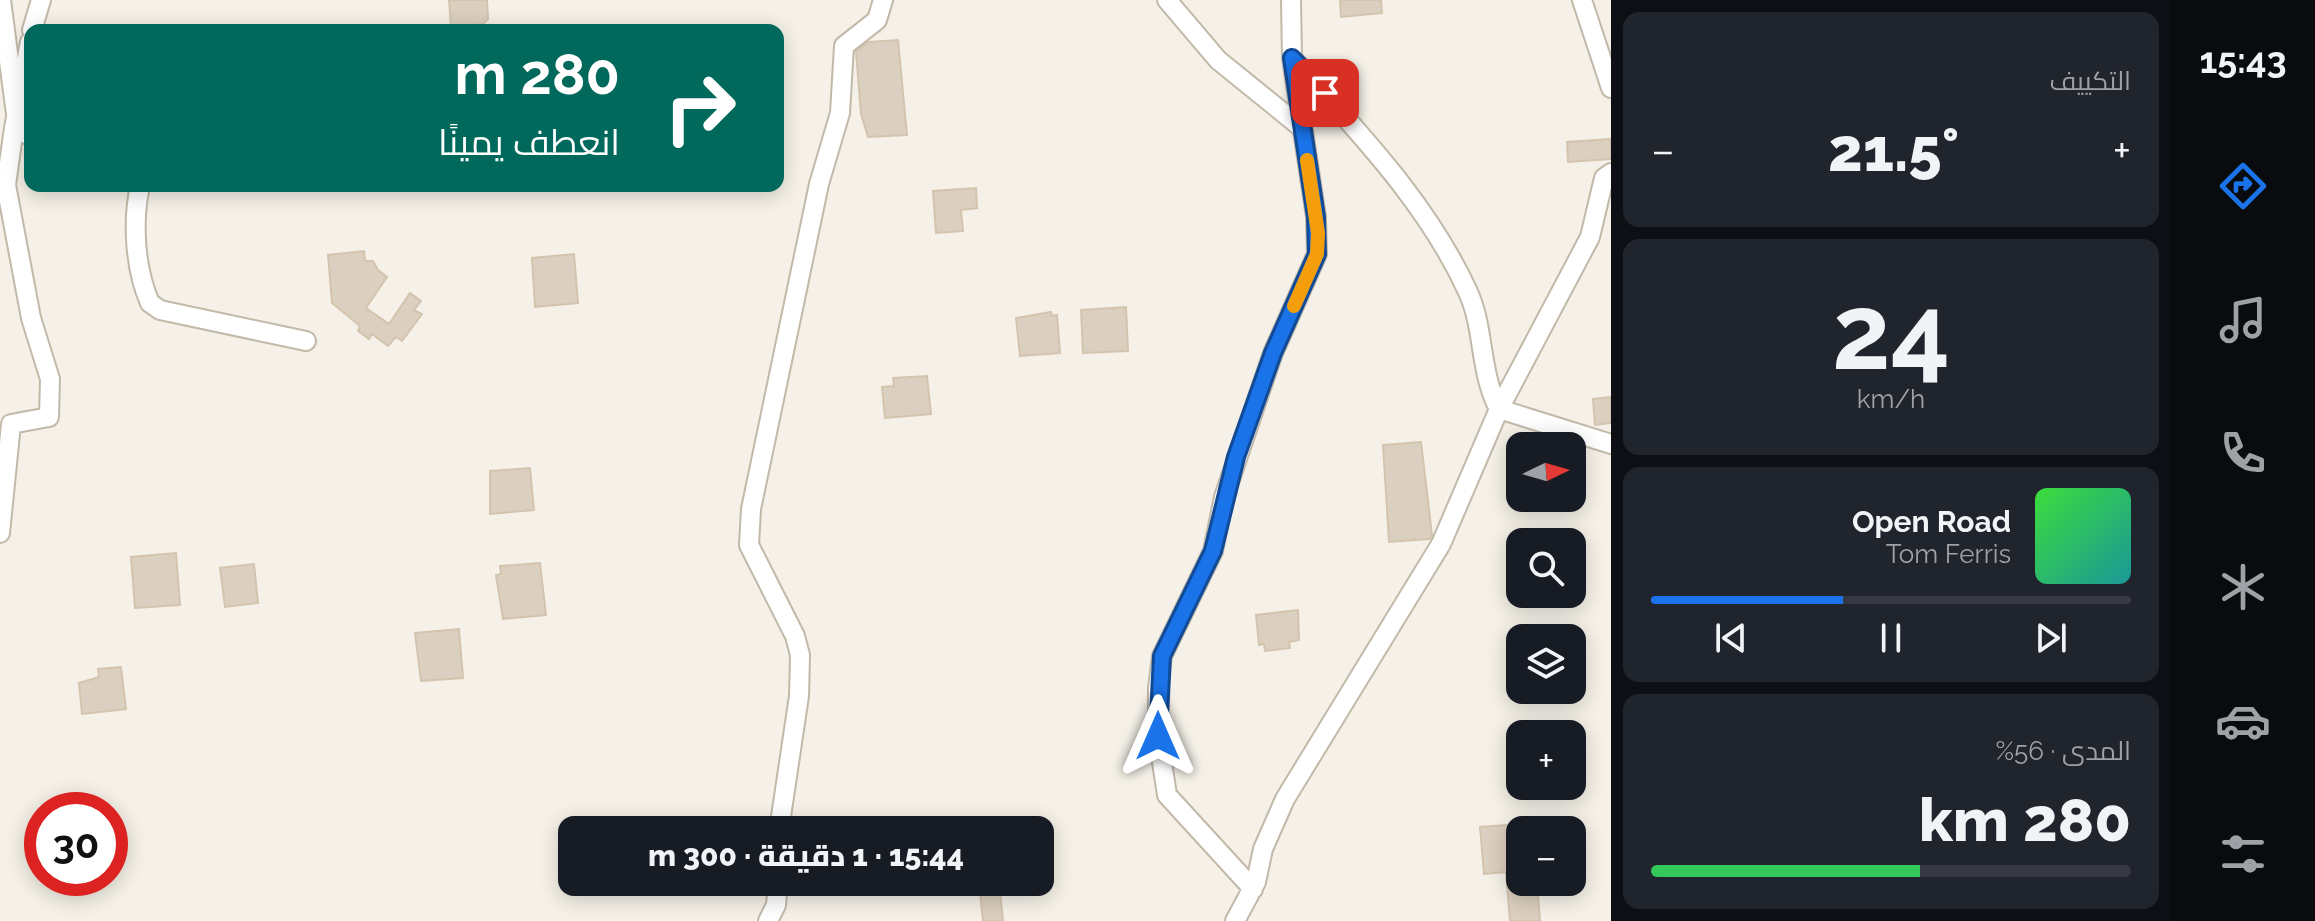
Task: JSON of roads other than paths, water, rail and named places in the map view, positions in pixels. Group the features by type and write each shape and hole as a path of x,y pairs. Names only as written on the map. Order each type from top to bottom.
{"street":[{"path":"1,0 20,126"},
{"path":"34,24 41,0"},
{"path":"781,816 799,696 800,655 786,616 749,545 751,509 819,184 840,113 844,46 877,20 883,0"},
{"path":"1167,0 1218,60 1302,128"},
{"path":"1253,889 1167,795 1158,736 1158,688 1162,656 1213,551 1236,457 1273,353 1317,254 1318,233 1292,58 1291,0"},
{"path":"1582,0 1611,88"},
{"path":"1292,58 1367,139 1455,266 1469,295 1487,384 1499,409 1611,444"},
{"path":"0,533 11,424 49,417 50,379 31,318 6,185 20,126 24,92"},
{"path":"1235,921 1253,889 1263,849 1285,799 1441,544 1499,409 1590,237 1604,178 1611,173"},
{"path":"139,192 135,219 137,252 150,303 160,310 306,341"},
{"path":"768,921 777,896"}]}
